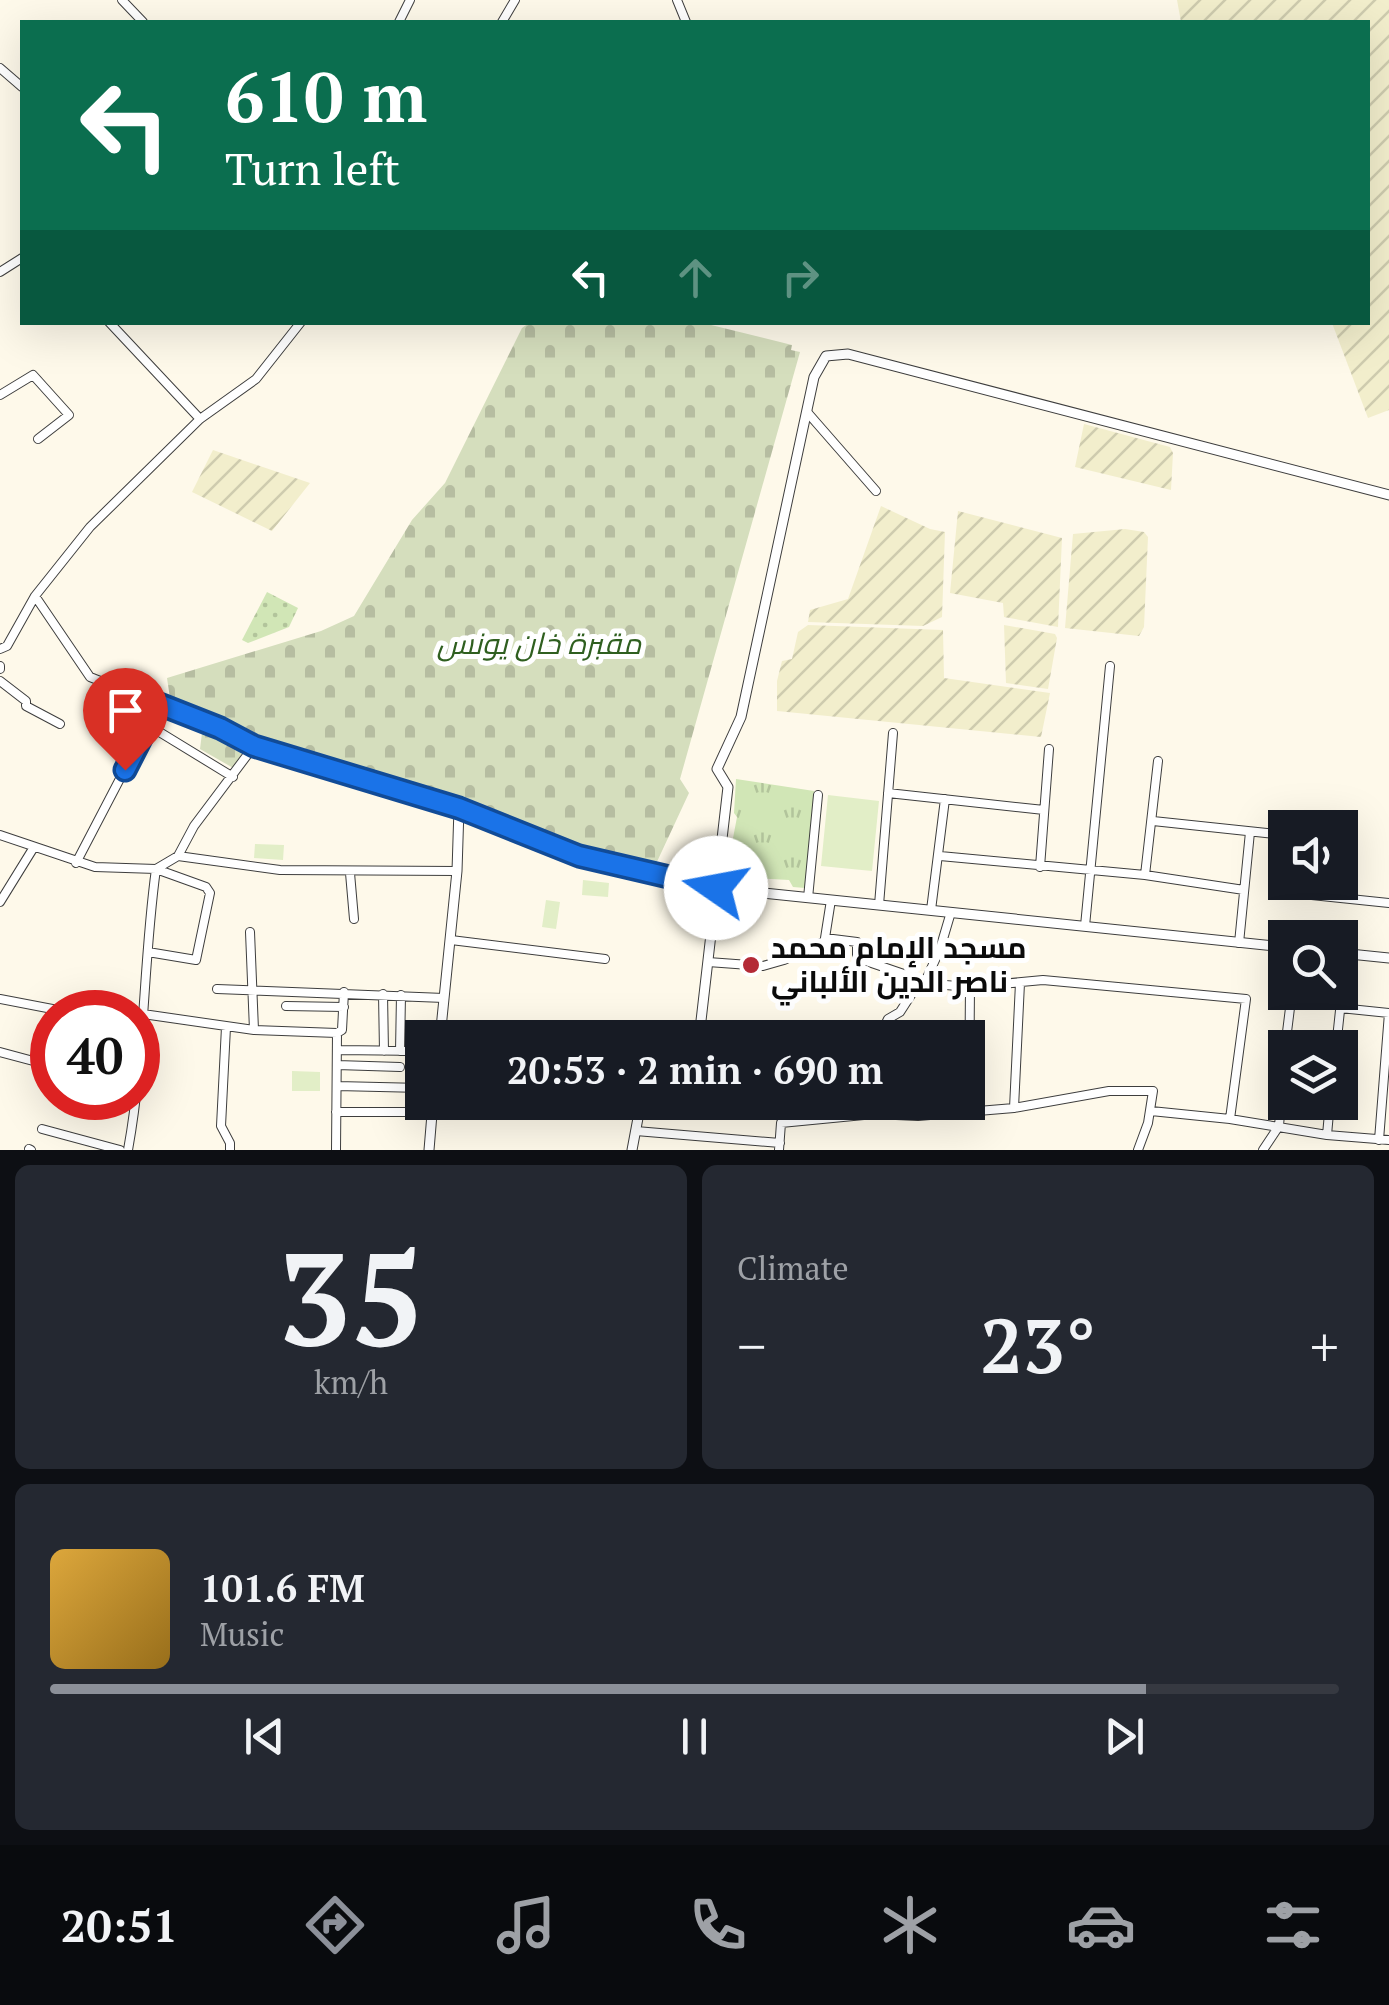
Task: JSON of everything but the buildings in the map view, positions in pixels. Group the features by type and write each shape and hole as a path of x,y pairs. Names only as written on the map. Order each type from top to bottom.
{"street":[{"path":"122,0 141,20"},
{"path":"0,68 20,86"},
{"path":"112,325 200,418"},
{"path":"0,649 7,646 35,596 114,500 200,418 256,379 299,325"},
{"path":"701,1020 728,787 717,769 742,718 814,377 823,359 837,353 848,354 1389,495"},
{"path":"0,396 33,374 43,383 69,414 38,438"},
{"path":"807,412 876,491"},
{"path":"35,596 86,674 220,728 254,746 459,808 579,856 716,888 1268,946"},
{"path":"1085,926 1110,666"},
{"path":"0,681 26,701 26,706 60,724"},
{"path":"76,862 148,725 154,702"},
{"path":"148,725 233,777"},
{"path":"880,905 893,733"},
{"path":"156,868 178,856 194,826 254,746"},
{"path":"1040,867 1049,749"},
{"path":"1145,875 1158,760"},
{"path":"888,793 1044,810"},
{"path":"808,898 818,795"},
{"path":"931,910 944,799"},
{"path":"442,1020 459,808"},
{"path":"1153,821 1268,834"},
{"path":"1239,943 1250,832"},
{"path":"0,835 76,862 115,870 156,868 206,887 210,894 196,960 148,952"},
{"path":"0,902 34,847"},
{"path":"178,856 280,870 456,872"},
{"path":"940,856 1145,875 1244,890"},
{"path":"144,990 156,868"},
{"path":"350,872 354,919"},
{"path":"708,962 763,966 825,940 831,900"},
{"path":"1358,900 1389,903"},
{"path":"888,1020 900,1012 918,984 925,982 951,912"},
{"path":"250,932 254,1030"},
{"path":"825,938 857,942 857,958 925,982 970,987 1043,980 1246,999 1230,1119"},
{"path":"451,940 605,959"},
{"path":"1358,955 1389,958"},
{"path":"1014,1108 1020,983"},
{"path":"970,987 970,1020"},
{"path":"217,989 444,998"},
{"path":"160,1017 254,1030 337,1033 342,1030 344,992"},
{"path":"383,994 384,1051"},
{"path":"400,1051 401,996"},
{"path":"0,1000 30,1005"},
{"path":"286,1006 344,1007"},
{"path":"1151,1111 1384,1140 1389,1012 1358,1009"},
{"path":"383,1024 401,1025"},
{"path":"226,1027 220,1126 230,1150"},
{"path":"336,1150 337,1033"},
{"path":"338,1050 405,1051"},
{"path":"0,1052 30,1060"},
{"path":"337,1065 400,1067"},
{"path":"336,1086 405,1088"},
{"path":"376,1088 376,1112"},
{"path":"985,1109 1134,1090 1153,1091 1138,1150"},
{"path":"336,1112 405,1110"},
{"path":"128,1150 133,1120"},
{"path":"429,1150 431,1120"},
{"path":"632,1150 638,1120"},
{"path":"636,1131 779,1146 781,1123 800,1120"},
{"path":"1263,1150 1279,1120"},
{"path":"1327,1135 1328,1120"},
{"path":"42,1129 120,1150"}],"shaded area":[{"path":"1177,0 1389,0 1389,410 1368,418 1333,325 1370,325 1370,20 1181,20"},
{"path":"1084,424 1170,447 1171,490 1075,467"},
{"path":"213,450 310,483 272,531 192,492"},
{"path":"881,506 945,532 942,617 923,626 808,622 810,610 848,599"},
{"path":"958,511 1062,538 1058,627 1004,617 1003,603 950,593"},
{"path":"1125,529 1144,532 1148,537 1144,627 1139,636 1065,628 1073,534"},
{"path":"808,625 943,630 944,678 1050,693 1041,737 777,711 782,661 792,659 798,632"},
{"path":"1004,625 1055,634 1048,689 1006,683"}],"green space":[{"name":"مقبرة خان يونس","path":"711,325 792,345 791,350 800,352 680,779 689,793 655,866 650,868 603,859 480,808 248,738 235,769 200,749 204,717 171,705 167,678 321,631 354,616 412,520 445,483 522,328"},
{"path":"267,592 298,608 289,627 248,643 242,640"},
{"path":"736,779 814,791 805,888 793,887 789,880 736,881 727,870 737,817"},
{"path":"828,795 879,801 872,871 821,866"},
{"path":"255,844 284,845 283,860 254,858"},
{"path":"583,880 609,883 608,897 582,895"},
{"path":"546,900 560,902 556,929 542,927"},
{"path":"292,1071 320,1072 320,1091 292,1091"}],"place":[{"name":"مسجد الإمام محمد ناصر الدين الألباني","path":"751,965"}],"route":[{"path":"125,770 148,725 154,702 254,746 459,808 579,856 716,888"}]}
